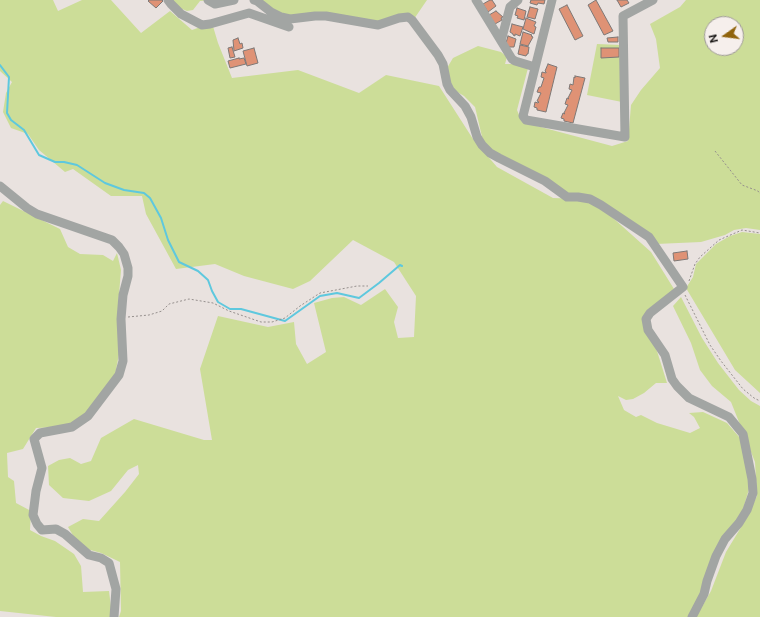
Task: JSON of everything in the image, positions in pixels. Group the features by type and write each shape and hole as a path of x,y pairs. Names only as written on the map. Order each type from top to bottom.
{"street":[{"path":"168,0 181,14 202,24 210,24 248,13 289,27"},
{"path":"208,0 215,4 234,0"},
{"path":"254,0 271,12 281,17 290,19 326,16 378,25 399,18 408,17 412,20 438,55 443,64 447,84 450,90 465,106 471,117 477,137 482,145 499,158 545,181 567,197 590,199 601,205 649,237 683,287 650,313 646,319 648,330 665,355 672,379 677,386 689,398 729,417 743,434 752,479 753,493 747,510 739,523 725,539 716,556 704,594 692,617"},
{"path":"476,0 514,61 534,67"},
{"path":"501,41 510,7 518,0"},
{"path":"552,0 534,67 523,116 526,120 625,137 623,16 641,3 653,0"},
{"path":"0,186 27,208 37,214 96,233 112,240 120,247 124,254 128,268 128,276 123,295 121,319 123,361 119,375 88,416 72,427 40,433 34,439 42,468 36,491 33,515 37,524 42,530 56,529 65,534 89,555 101,558 109,563 116,589 114,617"}],"path":[{"path":"715,151 742,185 758,191 760,194"},
{"path":"760,233 742,230 719,240 700,256 695,264 688,283 683,287 687,301 713,350 743,389 760,401"},
{"path":"121,319 130,316 149,315 162,311 169,304 189,299 213,303 229,311 261,322 272,322 285,318 320,293 356,286 368,286"}],"green space":[{"path":"0,0 53,0 58,11 82,0 111,0 141,33 170,11 192,30 212,23 232,78 298,70 359,93 386,75 439,86 473,139 497,167 553,198 584,199 603,209 651,252 674,289 647,310 642,320 657,351 667,383 656,383 644,393 633,399 626,400 618,396 624,410 636,417 641,415 657,423 690,433 700,428 694,417 689,413 703,412 727,423 740,438 748,476 749,489 742,513 688,617 119,617 121,611 120,562 101,553 80,547 68,527 83,519 99,521 139,474 138,465 128,470 111,491 89,501 63,498 49,485 48,466 59,460 70,458 81,464 91,461 101,438 134,419 204,440 212,440 200,369 218,316 268,327 294,322 296,344 307,364 326,352 314,303 332,298 344,297 361,305 385,289 398,307 394,322 398,338 414,337 416,296 394,262 353,240 310,281 293,289 244,276 215,264 176,269 146,214 142,196 111,196 73,169 65,172 39,150 28,134 11,128 3,112 6,93 12,82 0,71"},
{"path":"172,0 217,0 200,1 193,10 187,11 175,6"},
{"path":"250,0 427,0 414,19 376,26 323,17 292,20"},
{"path":"686,0 760,0 760,230 746,228 734,230 725,235 701,242 656,244 593,197 568,194 491,150 483,141 475,107 464,96 454,90 449,82 447,68 453,58 478,46 501,52 507,57 505,64 528,68 517,110 522,122 612,146 628,141 631,105 641,90 660,68 656,39 650,24 680,7"},
{"path":"597,44 621,45 622,102 587,95"},
{"path":"3,201 60,229 68,247 80,254 103,255 113,261 117,253 121,270 118,307 120,349 115,375 83,417 72,425 36,428 23,449 7,453 8,477 14,481 16,503 31,511 30,530 55,541 74,554 81,566 83,592 109,591 111,617 56,617 0,611 0,205"},
{"path":"742,232 760,234 760,393 735,370 686,288 693,277 696,264 716,244 730,236"},
{"path":"681,297 702,338 718,363 739,390 751,401 760,406 760,617 696,617 711,591 726,552 743,524 757,496 755,462 731,402 712,386 700,370 691,343 673,306"}],"building":[{"path":"492,0 496,6 488,12 483,4"},
{"path":"531,0 545,0 544,4 538,3 537,5 530,3"},
{"path":"596,0 613,31 604,35 588,5"},
{"path":"617,0 627,0 629,3 621,7"},
{"path":"148,1 163,1 156,8"},
{"path":"567,5 583,36 575,40 559,9"},
{"path":"530,7 538,9 535,19 527,17"},
{"path":"517,8 526,11 524,20 517,18 518,16 515,15"},
{"path":"496,11 503,17 501,18 502,20 495,24 489,15"},
{"path":"526,18 536,22 534,26 536,27 534,34 523,29"},
{"path":"512,24 523,27 520,36 515,34 515,36 510,32"},
{"path":"523,32 532,35 531,36 533,37 528,46 520,44"},
{"path":"508,36 516,39 514,47 508,47 506,43"},
{"path":"618,37 618,42 608,42 607,38"},
{"path":"238,38 240,44 242,43 243,48 234,51 233,40"},
{"path":"520,45 529,47 528,54 526,56 518,54"},
{"path":"232,47 235,57 230,58 228,48"},
{"path":"254,48 258,63 247,66 243,51"},
{"path":"601,48 619,48 619,57 601,58"},
{"path":"244,58 246,64 230,68 228,61"},
{"path":"548,64 557,67 546,112 537,110 537,108 534,107 535,102 539,102 537,101 541,93 537,92 539,87 541,87 544,78 541,77 542,72 546,73 545,71"},
{"path":"575,76 585,78 573,123 564,121 564,119 561,118 563,113 565,114 564,113 568,105 565,104 567,98 569,99 568,98 572,90 569,89 570,84 573,85"},
{"path":"687,251 688,259 674,261 673,253"}],"waterway":[{"path":"0,65 9,77 7,113 11,120 24,130 39,155 55,162 64,162 77,165 105,183 124,190 144,193 150,198 161,218 168,240 179,262 198,271 208,280 218,302 230,309 241,309 285,321 320,296 337,293 359,298 400,265 402,266"}]}
